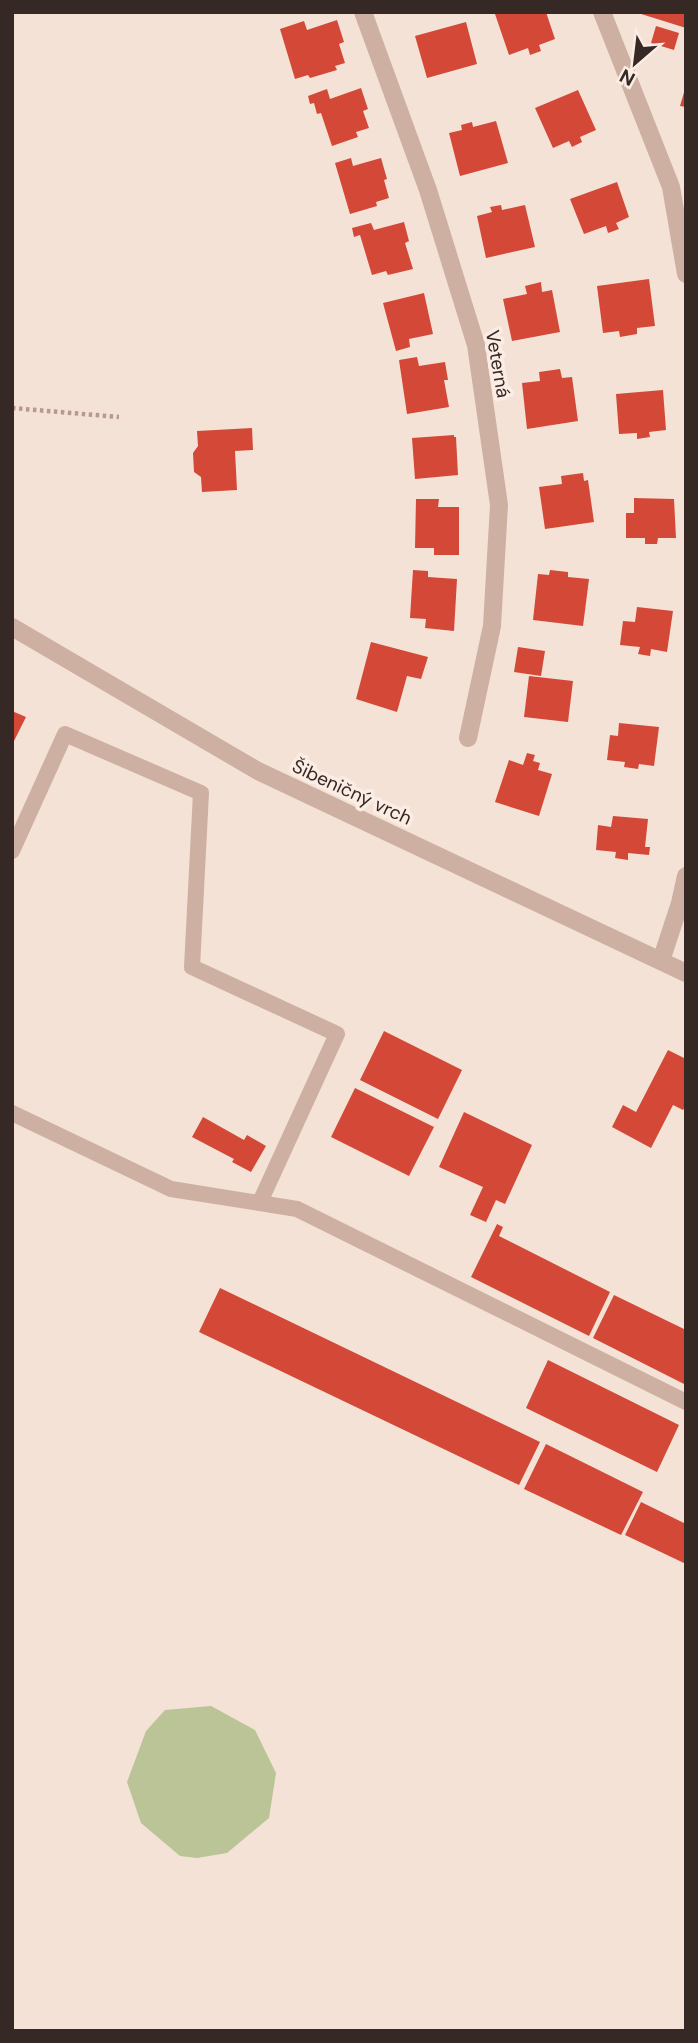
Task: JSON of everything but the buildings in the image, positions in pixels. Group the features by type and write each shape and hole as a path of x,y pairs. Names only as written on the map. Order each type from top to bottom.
{"street":[{"name":"Veterná","path":"363,12 428,190 476,345 499,505 492,626 468,738"},
{"path":"602,12 671,187 686,274"},
{"name":"Šibeničný vrch","path":"12,627 258,771 686,973"},
{"path":"661,961 686,876"}],"lane":[{"path":"12,851 65,733 201,793 192,967 337,1034 260,1202"},
{"path":"12,1112 171,1189 297,1209 686,1402"}],"path":[{"path":"12,408 119,417"}],"green space":[{"path":"211,1706 255,1730 276,1773 269,1818 227,1853 197,1858 180,1856 141,1823 127,1782 146,1731 165,1710"}]}
